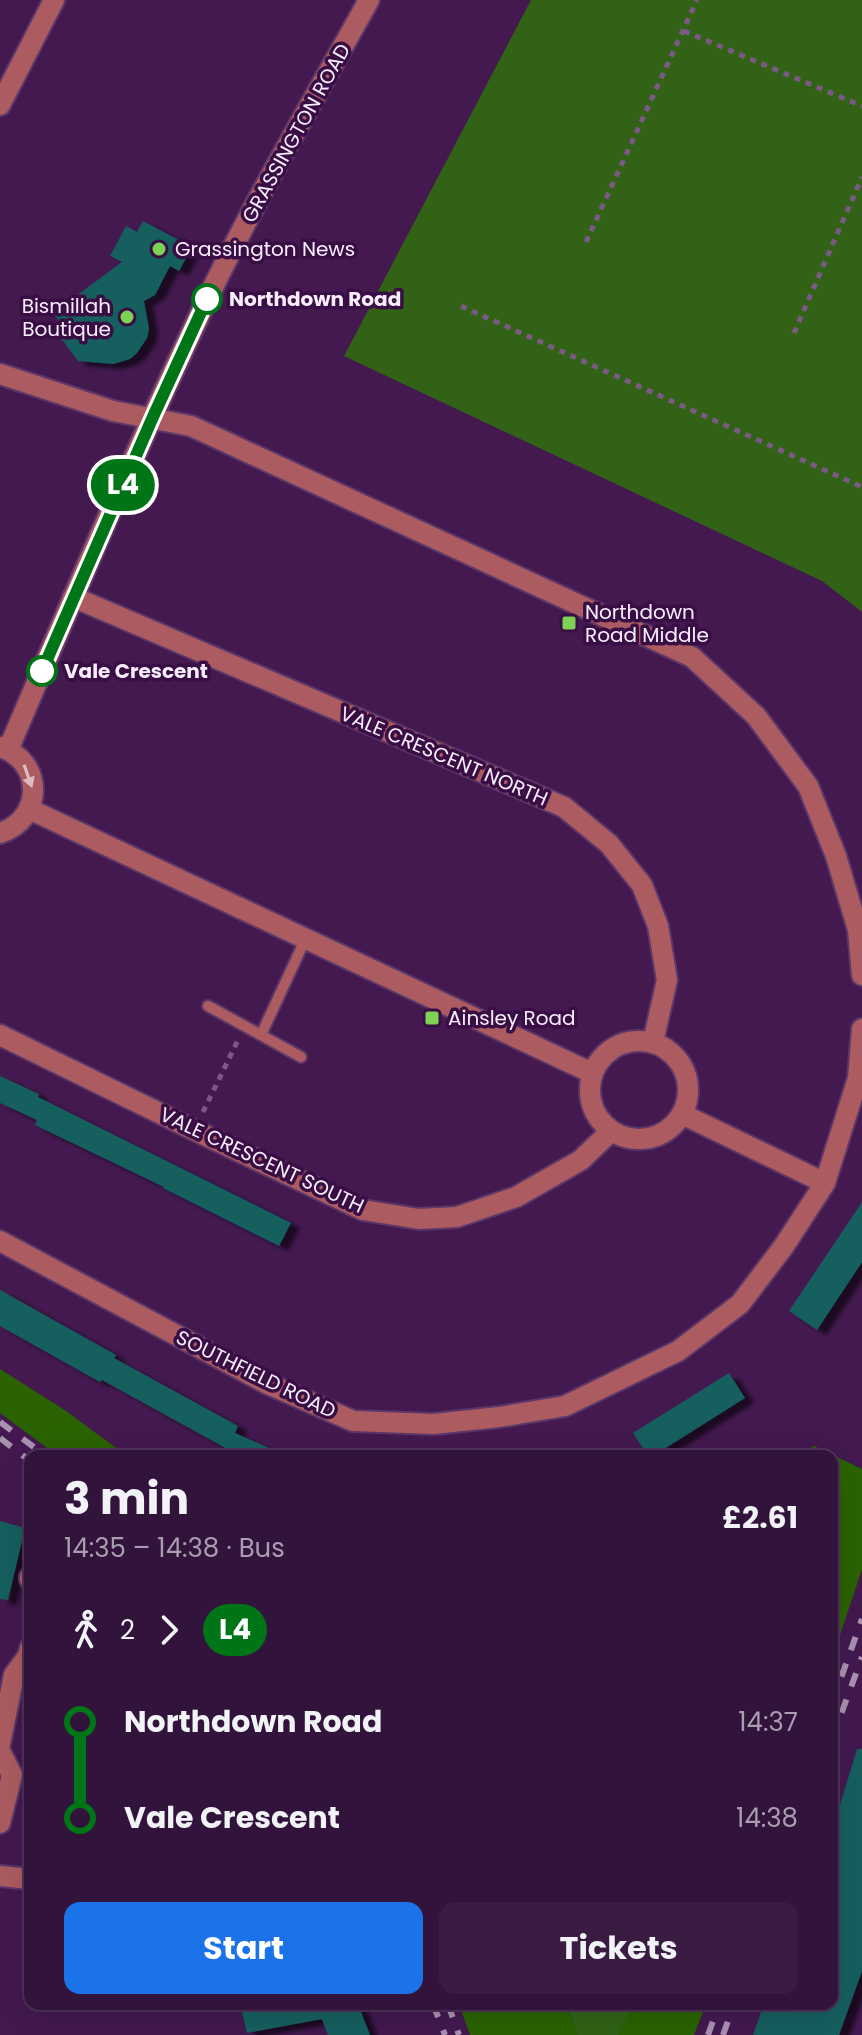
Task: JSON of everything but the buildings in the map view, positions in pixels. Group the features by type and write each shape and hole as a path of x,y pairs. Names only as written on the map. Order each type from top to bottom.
{"street":[{"path":"0,105 54,0"},
{"name":"GRASSINGTON ROAD","path":"4,748 224,264 369,0"},
{"path":"0,374 113,411 191,426 692,657 756,716 808,786 836,856 858,930 862,975"},
{"name":"VALE CRESCENT NORTH","path":"73,597 564,807 609,844 642,885 658,926 667,980 653,1042"},
{"path":"0,833 19,823 29,809 33,792 31,775 22,760 4,748"},
{"path":"29,809 592,1073"},
{"path":"682,1114 825,1183 858,1078 862,1029"},
{"name":"VALE CRESCENT SOUTH","path":"0,1035 363,1210 419,1219 457,1217 516,1197 581,1160 611,1131"},
{"path":"628,1041 653,1042 668,1050 680,1062 687,1078 689,1095 682,1114 671,1128 654,1137 636,1140 619,1136 598,1119 590,1102 592,1073 600,1057 614,1047 628,1041"},
{"name":"SOUTHFIELD ROAD","path":"0,1241 266,1383 353,1421 434,1424 565,1406 678,1351 740,1304 784,1246 825,1183"},
{"path":"0,1744 14,1675 24,1661"},
{"path":"0,1751 21,1779 0,1823"},
{"path":"0,1876 24,1878"}],"lane":[{"path":"261,1035 305,940"},
{"path":"208,1006 301,1057"}],"path":[{"path":"586,242 697,0"},
{"path":"684,31 862,106"},
{"path":"794,333 862,177"},
{"path":"461,306 862,487"},
{"path":"194,1130 245,1027"}],"green space":[{"path":"531,0 862,0 862,612 822,581 344,356"},
{"path":"0,1369 66,1411 119,1450 50,1450 0,1413"},
{"path":"838,1458 862,1469 862,1569 838,1641"},
{"path":"461,2010 568,2010 578,2035 470,2035"},
{"path":"568,2010 656,2010 646,2035 578,2035"},
{"path":"631,2010 704,2010 694,2035 618,2035"}],"railway":[{"path":"0,1422 38,1450"},
{"path":"0,1438 24,1456"},
{"path":"838,1686 862,1619"},
{"path":"838,1723 862,1657"},
{"path":"435,2010 445,2035"},
{"path":"450,2010 459,2035"},
{"path":"708,2035 717,2010"},
{"path":"723,2035 732,2010"}],"bus line":[{"name":"L4","path":"42,671 207,299"}],"place":[{"name":"Grassington News","path":"159,249"},
{"name":"Northdown Road","path":"207,299"},
{"name":"Bismillah Boutique","path":"127,317"},
{"name":"Northdown Road Middle","path":"569,623"},
{"name":"Vale Crescent","path":"42,671"},
{"name":"Ainsley Road","path":"432,1018"}]}
